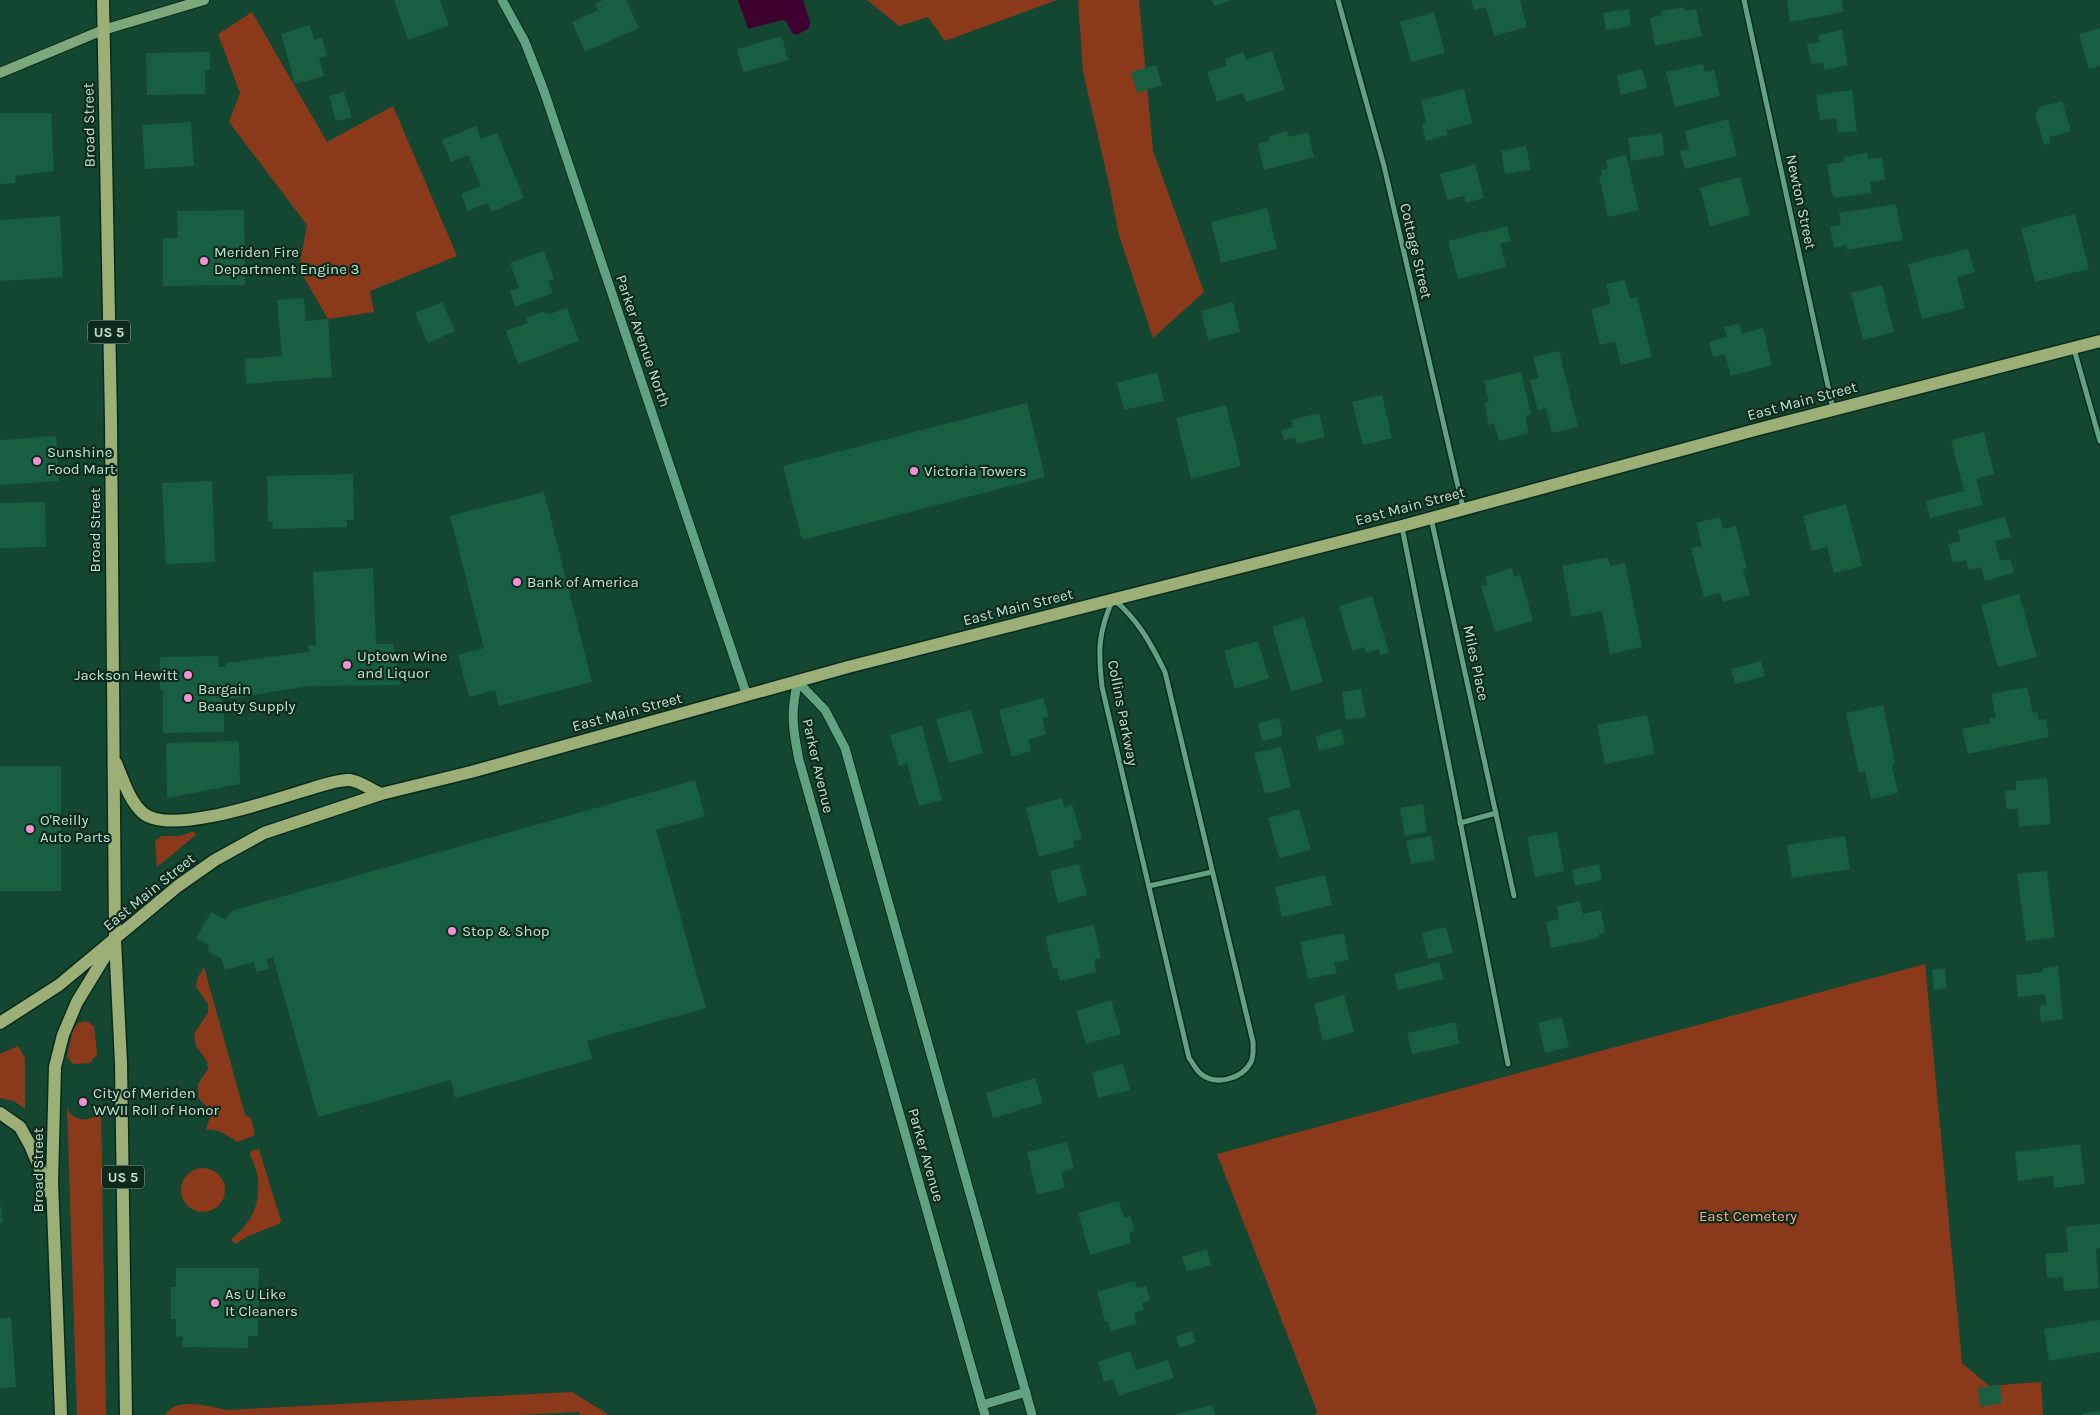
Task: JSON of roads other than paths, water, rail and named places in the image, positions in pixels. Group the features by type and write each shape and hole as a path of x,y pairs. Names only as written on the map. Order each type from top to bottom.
{"main road":[{"name":"Broad Street","path":"103,0 111,420 115,940 121,1063 126,1415"},
{"path":"0,73 103,30 204,0"},
{"name":"East Main Street","path":"0,1023 59,985 178,886 240,845 264,833 381,794 471,772 798,682 1402,526 1463,508 2100,341"},
{"path":"114,759 131,798 144,814 165,821 186,821 350,780 381,794"},
{"name":"Broad Street","path":"61,1415 53,1203 55,1067 63,1035 77,1002 115,940"},
{"path":"0,1113 20,1128 30,1145 53,1203"}],"street":[{"name":"Parker Avenue North","path":"502,0 525,42 544,91 747,696"},
{"name":"Cottage Street","path":"1338,0 1384,166 1463,508"},
{"name":"Newton Street","path":"1744,0 1834,410"},
{"path":"2074,348 2100,441"},
{"name":"Miles Place","path":"1431,517 1514,896"},
{"path":"1402,526 1508,1064"},
{"name":"Collins Parkway","path":"1113,600 1138,622 1165,672 1212,872 1253,1042 1252,1060 1244,1073 1231,1078 1214,1080 1200,1074 1190,1058 1102,687 1099,661 1100,640 1104,620 1113,600"},
{"name":"Parker Avenue","path":"985,1415 799,760 792,721 792,702 798,682 825,710 845,748 1032,1415"},
{"path":"1460,823 1496,813"},
{"path":"1149,886 1212,872"},
{"path":"982,1405 1026,1392"}],"place":[{"name":"Meriden Fire Department Engine 3","path":"204,261"},
{"name":"Sunshine Food Mart","path":"37,461"},
{"name":"Victoria Towers","path":"914,471"},
{"name":"Bank of America","path":"517,582"},
{"name":"Uptown Wine and Liquor","path":"347,665"},
{"name":"Jackson Hewitt","path":"188,675"},
{"name":"Bargain Beauty Supply","path":"188,698"},
{"name":"O'Reilly Auto Parts","path":"30,829"},
{"name":"Stop & Shop","path":"452,931"},
{"name":"City of Meriden WWII Roll of Honor","path":"83,1102"},
{"name":"As U Like It Cleaners","path":"215,1303"}],"park label":[{"name":"East Cemetery","path":"1748,1216"}]}
